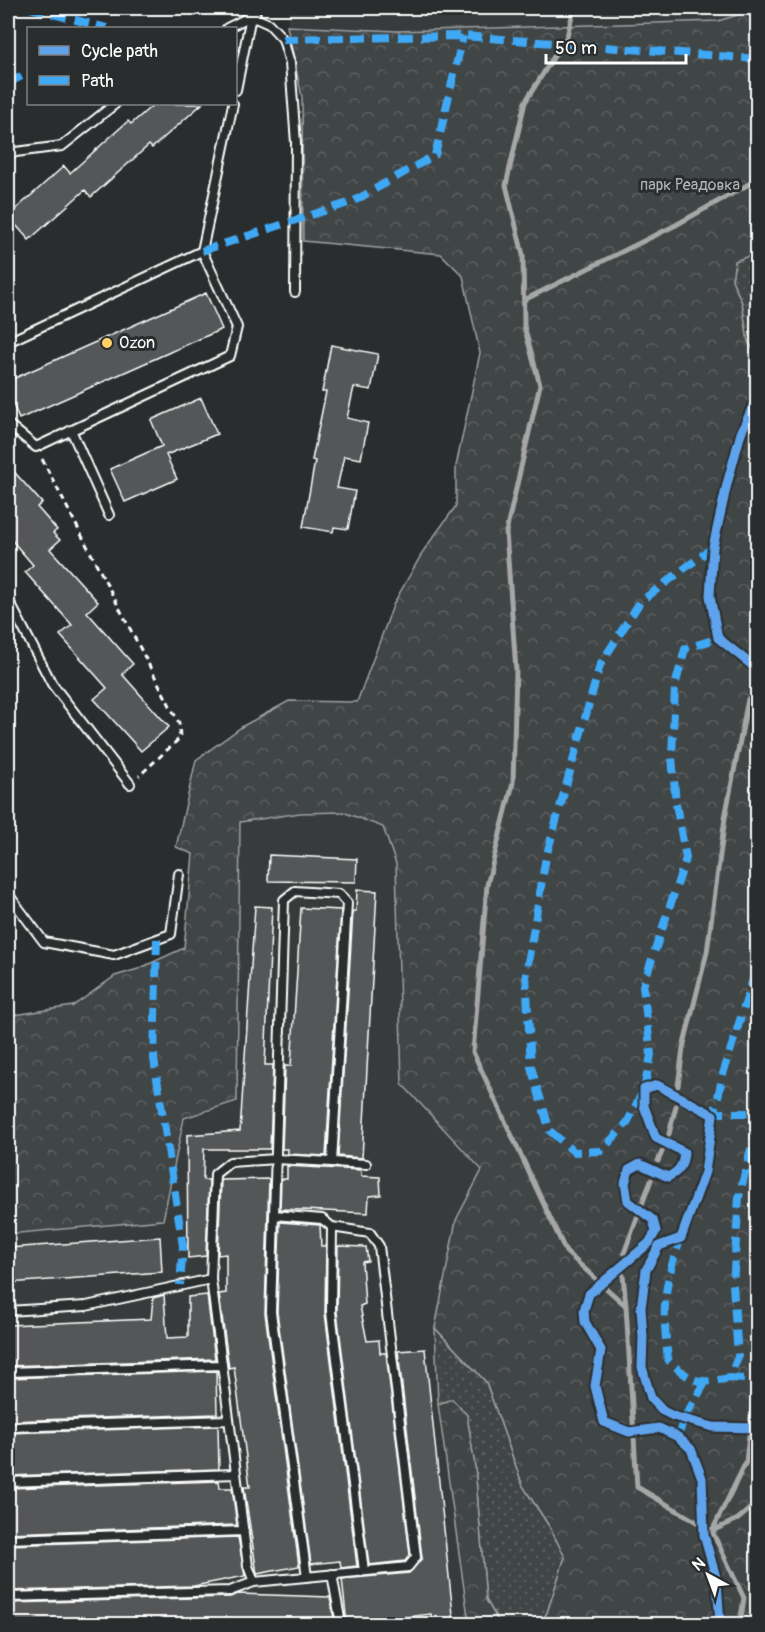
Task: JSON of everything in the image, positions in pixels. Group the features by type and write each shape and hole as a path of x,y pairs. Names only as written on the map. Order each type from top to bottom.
{"lane":[{"path":"229,27 252,12"},
{"path":"237,85 252,12"},
{"path":"252,12 269,24 283,39 290,63 296,143 295,292"},
{"path":"8,153 62,146 114,105"},
{"path":"8,424 36,447 230,356 237,327 202,251 233,105"},
{"path":"8,342 202,251"},
{"path":"71,430 109,515"},
{"path":"8,599 52,684 130,784"},
{"path":"8,894 44,942 114,955 171,934 179,873"},
{"path":"307,1577 271,1312 284,900 295,891 339,894 347,903 332,1161"},
{"path":"254,1582 248,1566 211,1279 215,1174 230,1162 276,1159 366,1164"},
{"path":"8,1597 230,1591 254,1582 408,1567 416,1557 379,1246 370,1233 332,1227 322,1219 274,1215"},
{"path":"332,1227 331,1312 364,1571"},
{"path":"8,1311 86,1306 211,1279"},
{"path":"8,1372 222,1365"},
{"path":"8,1427 229,1420"},
{"path":"8,1482 236,1474"},
{"path":"8,1539 244,1531"},
{"path":"332,1574 341,1624"}],"path":[{"path":"36,447 179,723 180,738 130,784"}],"shaded area":[{"path":"290,8 758,8 718,21 397,31 287,26"},
{"path":"343,812 383,827 396,864 402,1084 482,1170 456,1220 435,1328 438,1404 469,1624 8,1624 8,1234 163,1220 184,1117 237,1101 240,822 300,813"}],"green space":[{"name":"парк Реадовка","path":"757,9 757,253 735,261 732,280 742,303 748,342 758,356 757,1624 539,1624 547,1613 565,1557 549,1526 523,1486 486,1382 435,1328 456,1220 482,1170 402,1084 396,864 383,827 343,812 300,813 240,822 237,1101 184,1118 163,1220 8,1234 8,1016 73,1006 115,976 138,969 184,948 193,854 176,847 196,760 243,726 289,701 357,702 394,603 424,550 456,506 456,466 480,353 463,276 441,254 303,241 302,97 287,26 397,31 718,21"},
{"path":"757,253 757,356 748,342 742,303 732,280 735,261"},
{"path":"435,1328 486,1382 523,1486 549,1526 565,1557 547,1613 539,1624 500,1624 486,1600 475,1467 467,1415 452,1399 438,1404"},
{"path":"452,1399 467,1415 475,1467 486,1600 500,1624 469,1624 438,1404"}],"building":[{"path":"153,105 201,105 152,148 149,145 91,197 85,190 29,240 8,216 64,166 70,173 128,121 131,124"},
{"path":"206,293 222,329 19,419 8,392 8,381"},
{"path":"331,345 378,354 371,390 354,387 347,418 368,423 361,459 344,456 337,488 355,491 348,529 334,527 333,532 303,527 315,461 312,460 326,392 322,392"},
{"path":"201,398 217,434 166,455 177,479 125,502 110,469 162,446 151,420"},
{"path":"8,465 42,503 37,507 57,530 53,533 60,540 50,549 98,602 87,612 133,664 122,674 169,727 141,751 94,699 107,688 60,635 72,625 25,572 33,565 8,536"},
{"path":"269,855 357,859 356,882 268,881"},
{"path":"357,890 377,891 362,1158 338,1156 353,911 356,911"},
{"path":"255,906 272,907 265,1065 273,1065 270,1149 204,1149 203,1180 209,1180 206,1256 188,1258 187,1135 240,1131"},
{"path":"301,908 341,910 326,1156 288,1154 288,1149 282,1149 285,1066 291,1066"},
{"path":"287,1166 361,1170 361,1176 380,1177 381,1195 369,1196 368,1213 280,1209 281,1179 287,1179"},
{"path":"269,1179 265,1313 299,1566 257,1574 244,1487 250,1487 234,1367 229,1368 219,1294 226,1293 226,1254 218,1255 221,1180"},
{"path":"280,1222 320,1225 321,1246 326,1246 325,1313 357,1566 341,1568 340,1561 311,1564 277,1312"},
{"path":"160,1237 162,1272 8,1283 8,1248"},
{"path":"338,1246 366,1247 368,1261 362,1262 365,1304 360,1306 367,1341 379,1340 380,1353 386,1353 410,1555 405,1561 369,1565 337,1312"},
{"path":"164,1295 167,1338 188,1337 188,1297 207,1295 215,1359 8,1366 8,1325 151,1319 153,1298"},
{"path":"425,1349 454,1624 432,1624 431,1614 347,1624 342,1579 409,1573 422,1558 398,1351"},
{"path":"216,1371 217,1414 8,1421 8,1378"},
{"path":"218,1426 219,1469 8,1476 8,1433"},
{"path":"219,1481 220,1488 232,1488 237,1525 8,1533 8,1488"},
{"path":"238,1537 245,1576 194,1586 8,1591 8,1545"},
{"path":"238,1594 330,1597 335,1624 8,1624 8,1603 230,1597"}],"waterway":[{"path":"574,8 567,36 525,102 506,185 523,255 524,326 540,385 506,532 516,670 513,783 487,885 473,1052 566,1252 626,1306 637,1487 712,1531 744,1598 740,1624"},
{"path":"524,300 674,226 758,179"},
{"path":"678,1086 683,1048 707,952 725,818 748,699"},
{"path":"669,1134 676,1106"},
{"path":"658,1161 662,1152"},
{"path":"624,1253 651,1180"},
{"path":"623,1275 626,1306"},
{"path":"712,1531 746,1462 758,1355"},
{"path":"712,1531 738,1519 758,1502"}],"marked path":[{"path":"30,8 103,27"},
{"path":"283,39 463,36 758,59"},
{"path":"202,251 354,201 435,155 463,36"},
{"path":"8,83 27,74"},
{"path":"713,547 640,602 600,665 546,857 526,974 531,1067 550,1131 574,1152 601,1151 627,1123 644,1089 651,1055 643,986 686,858 676,804 672,757 675,686 685,649 718,638"},
{"path":"157,939 154,1059 183,1246 180,1285"},
{"path":"713,1120 723,1074 758,963"},
{"path":"710,1113 758,1113"},
{"path":"682,1235 671,1269 666,1296 665,1325 668,1360 683,1373 696,1380 729,1378 738,1357 733,1285 739,1197 758,1120"},
{"path":"729,1378 758,1380"},
{"path":"678,1437 684,1418 705,1383"},
{"path":"755,1624 758,1602"}],"cycle path":[{"path":"758,395 741,433 727,484 713,547 710,596 718,638 758,670"},
{"path":"720,1624 717,1581 704,1535 702,1478 691,1449 678,1437 659,1428 629,1432 604,1422 595,1386 601,1350 585,1322 584,1310 589,1294 649,1243 656,1231 653,1220 628,1201 625,1183 629,1170 640,1164 668,1177 678,1170 683,1161 684,1152 656,1138 644,1106 644,1089 657,1085 713,1115 705,1172 681,1238 659,1246 646,1270 641,1308 642,1367 651,1398 663,1411 673,1416 713,1427 758,1428"}],"place":[{"name":"Ozon","path":"107,343"}]}
